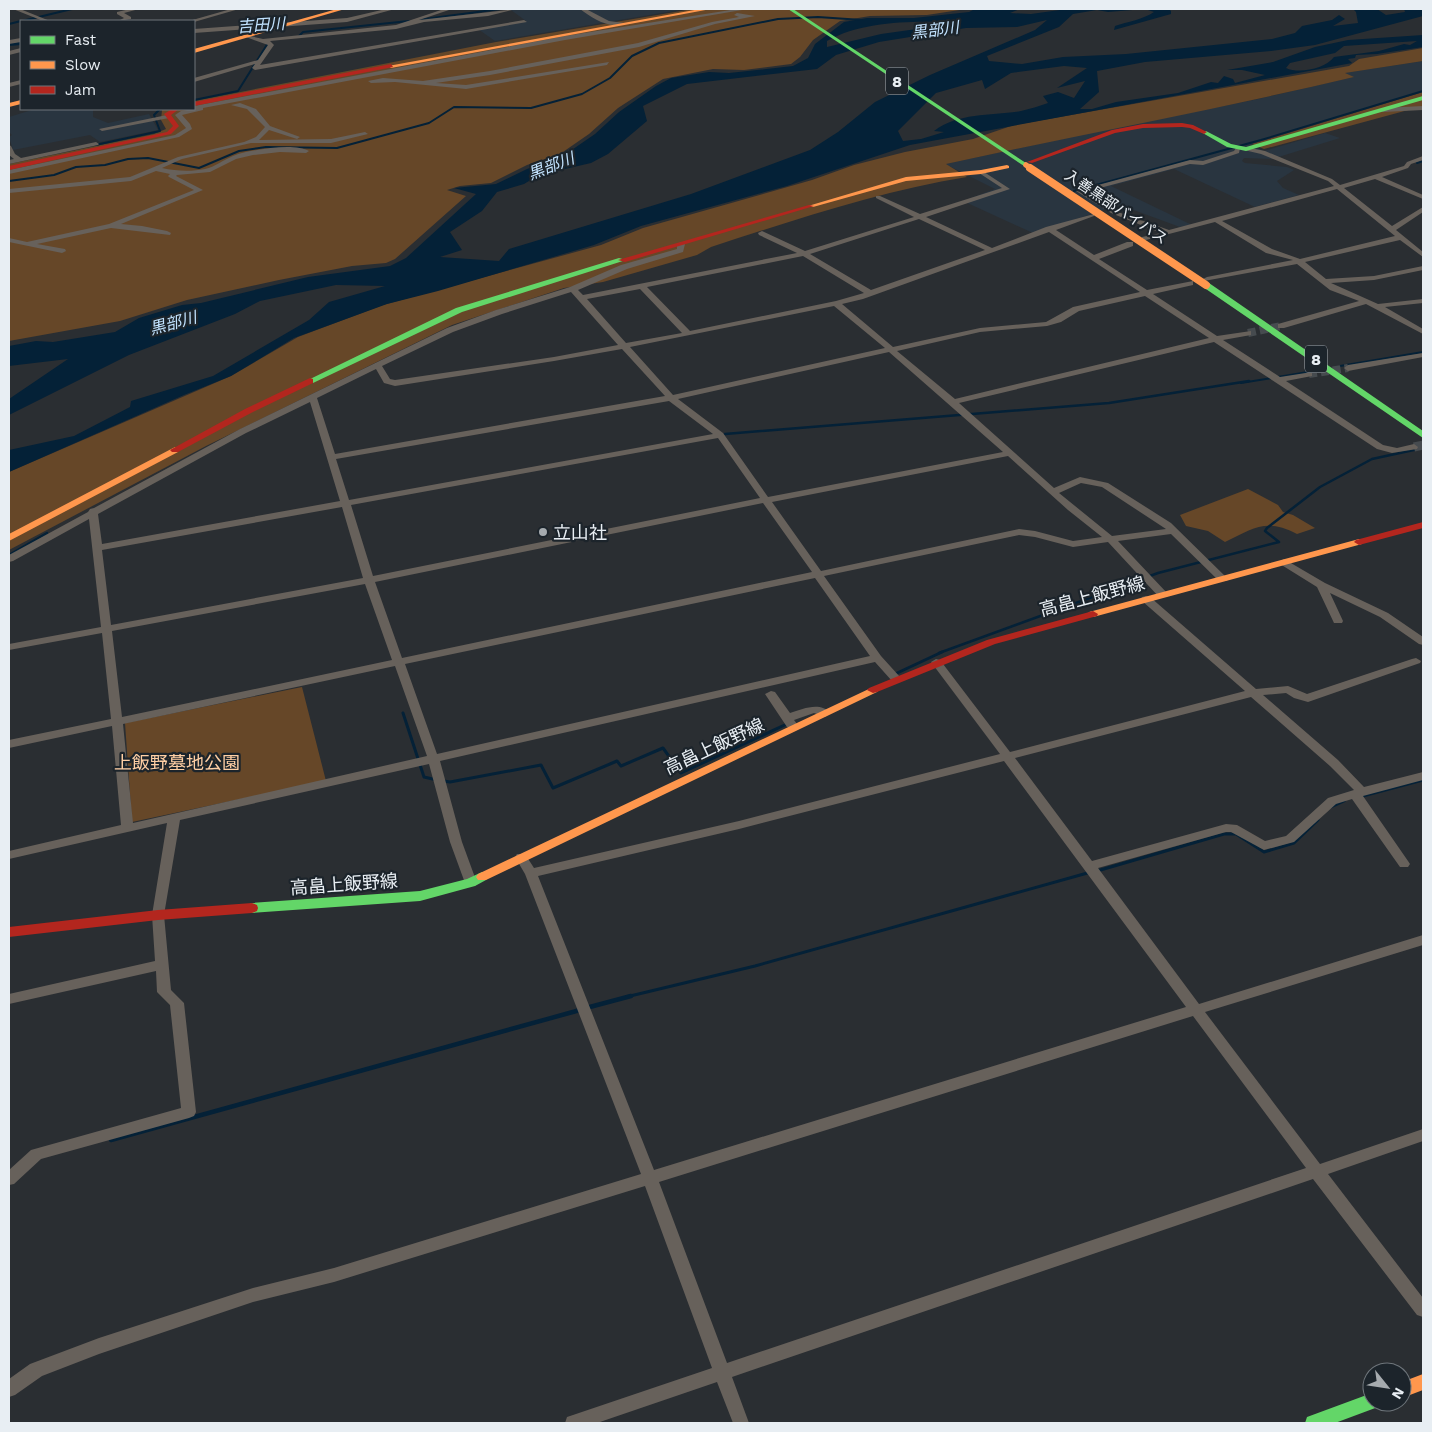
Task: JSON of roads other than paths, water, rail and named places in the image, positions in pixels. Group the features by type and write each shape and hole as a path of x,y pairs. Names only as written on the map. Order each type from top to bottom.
{"main road":[{"path":"195,51 342,9"},
{"name":"入善黒部バイパス","path":"790,9 1005,152 1028,164 1207,282 1423,435"},
{"path":"195,104 637,22 707,12"},
{"path":"1028,164 1106,134 1138,128 1182,125 1198,128 1242,149 1423,98"},
{"path":"9,168 170,133 176,126 174,113"},
{"path":"9,538 248,411 459,310 596,267 906,179 981,172 1008,167"},
{"name":"高畠上飯野線","path":"9,932 158,915 420,896 470,883 790,723 825,713 936,662 991,642 1423,525"},
{"path":"1313,1423 1362,1405"}],"street":[{"path":"16,9 44,20"},
{"path":"124,20 129,18 119,13 136,9"},
{"path":"195,20 236,9"},
{"path":"195,31 347,20 392,9"},
{"path":"411,23 411,20 449,9"},
{"path":"261,40 396,27 411,23 513,9"},
{"path":"583,9 608,23 637,22"},
{"path":"195,108 707,12 745,9"},
{"path":"423,83 490,74 639,44 714,23 752,16 712,16 707,12"},
{"path":"248,36 271,45 255,68 524,22"},
{"path":"195,31 294,23"},
{"path":"591,33 610,27"},
{"path":"195,80 260,61"},
{"path":"102,129 174,113 239,104 376,80 450,87 483,85 607,62"},
{"path":"239,104 248,105 268,127 308,142"},
{"path":"1382,110 1423,108"},
{"path":"9,172 177,136 189,129 178,115 174,113"},
{"path":"9,191 120,181 173,161 246,143 258,138 268,127"},
{"path":"246,143 331,141 364,134"},
{"path":"9,162 96,144"},
{"path":"9,147 12,155 20,160"},
{"path":"1166,232 1113,212 1079,191 1190,162 1203,163 1242,149 1263,152 1312,171 1340,186 1423,255"},
{"path":"159,167 176,172 203,172 217,168 235,158 247,155 283,150 306,151"},
{"path":"1406,167 1409,163 1423,158"},
{"path":"1145,240 1166,232 1423,163"},
{"path":"30,243 111,226 200,190 171,176 176,172"},
{"path":"582,298 804,254 1007,189 981,172"},
{"path":"1376,177 1423,197"},
{"path":"878,197 990,250"},
{"path":"1392,228 1423,209"},
{"path":"1103,212 1113,212"},
{"path":"378,366 387,381 395,383 554,359 688,334 836,303 870,293 1092,215"},
{"path":"1216,220 1269,250 1286,254 1299,260 1333,288 1377,306 1423,332"},
{"path":"111,226 142,228 167,233"},
{"path":"1049,229 1386,450 1400,451 1414,447"},
{"path":"762,233 804,254 870,293"},
{"path":"1207,282 1402,237"},
{"path":"9,240 62,251"},
{"path":"9,559 92,511 243,431 467,324 573,289 624,267 680,250 682,244"},
{"path":"1094,258 1130,244"},
{"path":"1325,281 1374,278 1423,268"},
{"path":"332,457 671,398 980,330 1047,324 1058,320 1076,309 1190,283"},
{"path":"642,287 688,334"},
{"path":"573,289 671,398 720,435 877,658 896,679"},
{"path":"1377,306 1423,301"},
{"path":"1281,326 1366,302"},
{"path":"836,303 953,402 1053,492 1111,540 1163,595"},
{"path":"953,402 1215,339 1248,333"},
{"path":"1348,368 1423,355"},
{"path":"1278,380 1309,374"},
{"path":"313,398 369,580 434,758 456,842 470,883"},
{"path":"98,548 720,435"},
{"path":"9,647 369,580 1011,453"},
{"path":"1053,492 1080,480 1105,485 1168,526 1223,579"},
{"path":"92,511 107,628 127,828"},
{"path":"9,744 398,660 1019,532 1035,534 1072,544 1173,531"},
{"path":"1284,562 1322,585 1384,616 1423,642"},
{"path":"1322,585 1338,620"},
{"path":"1146,599 1334,763 1358,793 1404,864"},
{"path":"9,855 877,658"},
{"path":"936,662 1197,1009 1316,1172 1423,1310"},
{"path":"531,873 739,825 1253,693 1288,689 1298,696 1308,698 1421,662"},
{"path":"771,694 790,723"},
{"path":"1088,866 1226,828 1233,828 1264,846 1290,839 1332,801 1423,776"},
{"path":"9,1179 36,1154 189,1112 177,1003 164,992 158,915 174,818"},
{"path":"521,857 531,873 650,1178 741,1423"},
{"path":"9,1389 36,1370 253,1295 334,1276 1423,940"},
{"path":"9,999 162,964"},
{"path":"573,1423 1423,1135"}],"water":[{"name":"黒部川","path":"975,9 1020,9 1010,13 1031,14 1067,9 1145,9 1108,12 1097,10 1073,14 1059,27 987,56 989,61 1022,64 1063,57 1126,54 1272,39 1295,33 1302,26 1332,20 1339,15 1345,19 1333,26 1358,23 1356,12 1353,9 1377,9 1386,15 1405,12 1404,9 1423,9 1423,16 1315,45 1271,51 1145,62 1097,71 1099,92 1080,109 1092,109 1116,102 1178,93 1211,82 1218,83 1224,76 1233,79 1235,83 1265,75 1242,70 1227,70 1273,62 1315,47 1348,40 1423,35 1423,47 1356,55 1355,58 1348,59 1352,63 910,145 787,186 641,226 594,245 387,304 294,338 231,376 9,472 9,450 74,436 130,407 131,401 213,376 309,320 329,302 385,286 336,285 260,301 235,314 129,355 9,415 9,399 68,359 9,366 9,346 36,341 53,342 115,332 139,318 182,305 201,303 308,277 390,266 406,258 476,194 454,188 496,184 527,169 563,156 595,134 619,112 656,86 671,78 709,72 729,73 793,66 808,58 815,44 844,22 867,18 914,18 969,12","holes":["1047,20 1035,30 930,75 875,102 838,132 810,150 691,194 509,249 499,261 440,257 462,250 450,232 482,211 497,192 524,184 539,175 591,163 608,154 647,121 643,106 687,84 817,69 836,55 879,42 966,28 1017,27","940,22 938,26 881,34 827,47 827,41 853,30 882,24","1417,41 1410,45 1404,44 1379,51 1334,57 1325,65 1312,69 1291,70 1286,68 1290,63 1335,53 1344,46","1064,66 1087,68 1057,88 1085,81 1074,98 1058,92 1043,96 1048,103 1021,111 965,118 944,125 934,131 944,132 921,139 903,141 898,131 936,93 982,80 985,89 1011,73"]},
{"path":"1145,9 1169,9 1171,14 1114,30 1115,26 1154,12"}],"waterway":[{"path":"26,20 72,9"},
{"path":"417,20 500,9"},
{"path":"9,181 54,175 76,167 105,165 128,159 148,158 199,168 239,151 266,147 337,148 429,123 454,107 531,108 582,94 610,78 632,56 659,43 778,19 818,17 862,20"},
{"path":"9,24 20,21"},
{"path":"298,37 303,32 409,21"},
{"name":"吉田川","path":"9,43 20,42"},
{"path":"195,100 238,91 268,43"},
{"path":"1074,191 1261,140 1423,91"},
{"path":"95,145 160,131 154,115 159,110"},
{"path":"1417,163 1423,161"},
{"path":"1340,366 1423,352"},
{"path":"1241,383 1308,372"},
{"path":"725,434 1109,403 1249,381"},
{"path":"939,653 1158,573 1279,542 1265,531 1267,528 1320,487 1372,459 1423,448"},
{"path":"9,555 47,533"},
{"path":"895,674 942,652"},
{"path":"403,713 424,777 437,780"},
{"path":"444,781 450,782 541,765 553,788 617,761 621,766 663,748 681,773 789,723"},
{"path":"1359,797 1423,780"},
{"path":"1331,807 1344,801"},
{"path":"1097,871 1224,834 1236,834 1264,852 1294,843 1318,820"},
{"path":"626,997 755,966 1091,872"},
{"path":"586,1008 631,996"},
{"path":"111,1140 580,1010"}],"tunnel":[{"path":"1248,333 1281,326"},
{"path":"1309,374 1348,368"},
{"path":"1414,447 1423,445"}],"place":[{"name":"立山社","path":"543,532"}],"park label":[{"name":"上飯野墓地公園","path":"177,762"}]}
